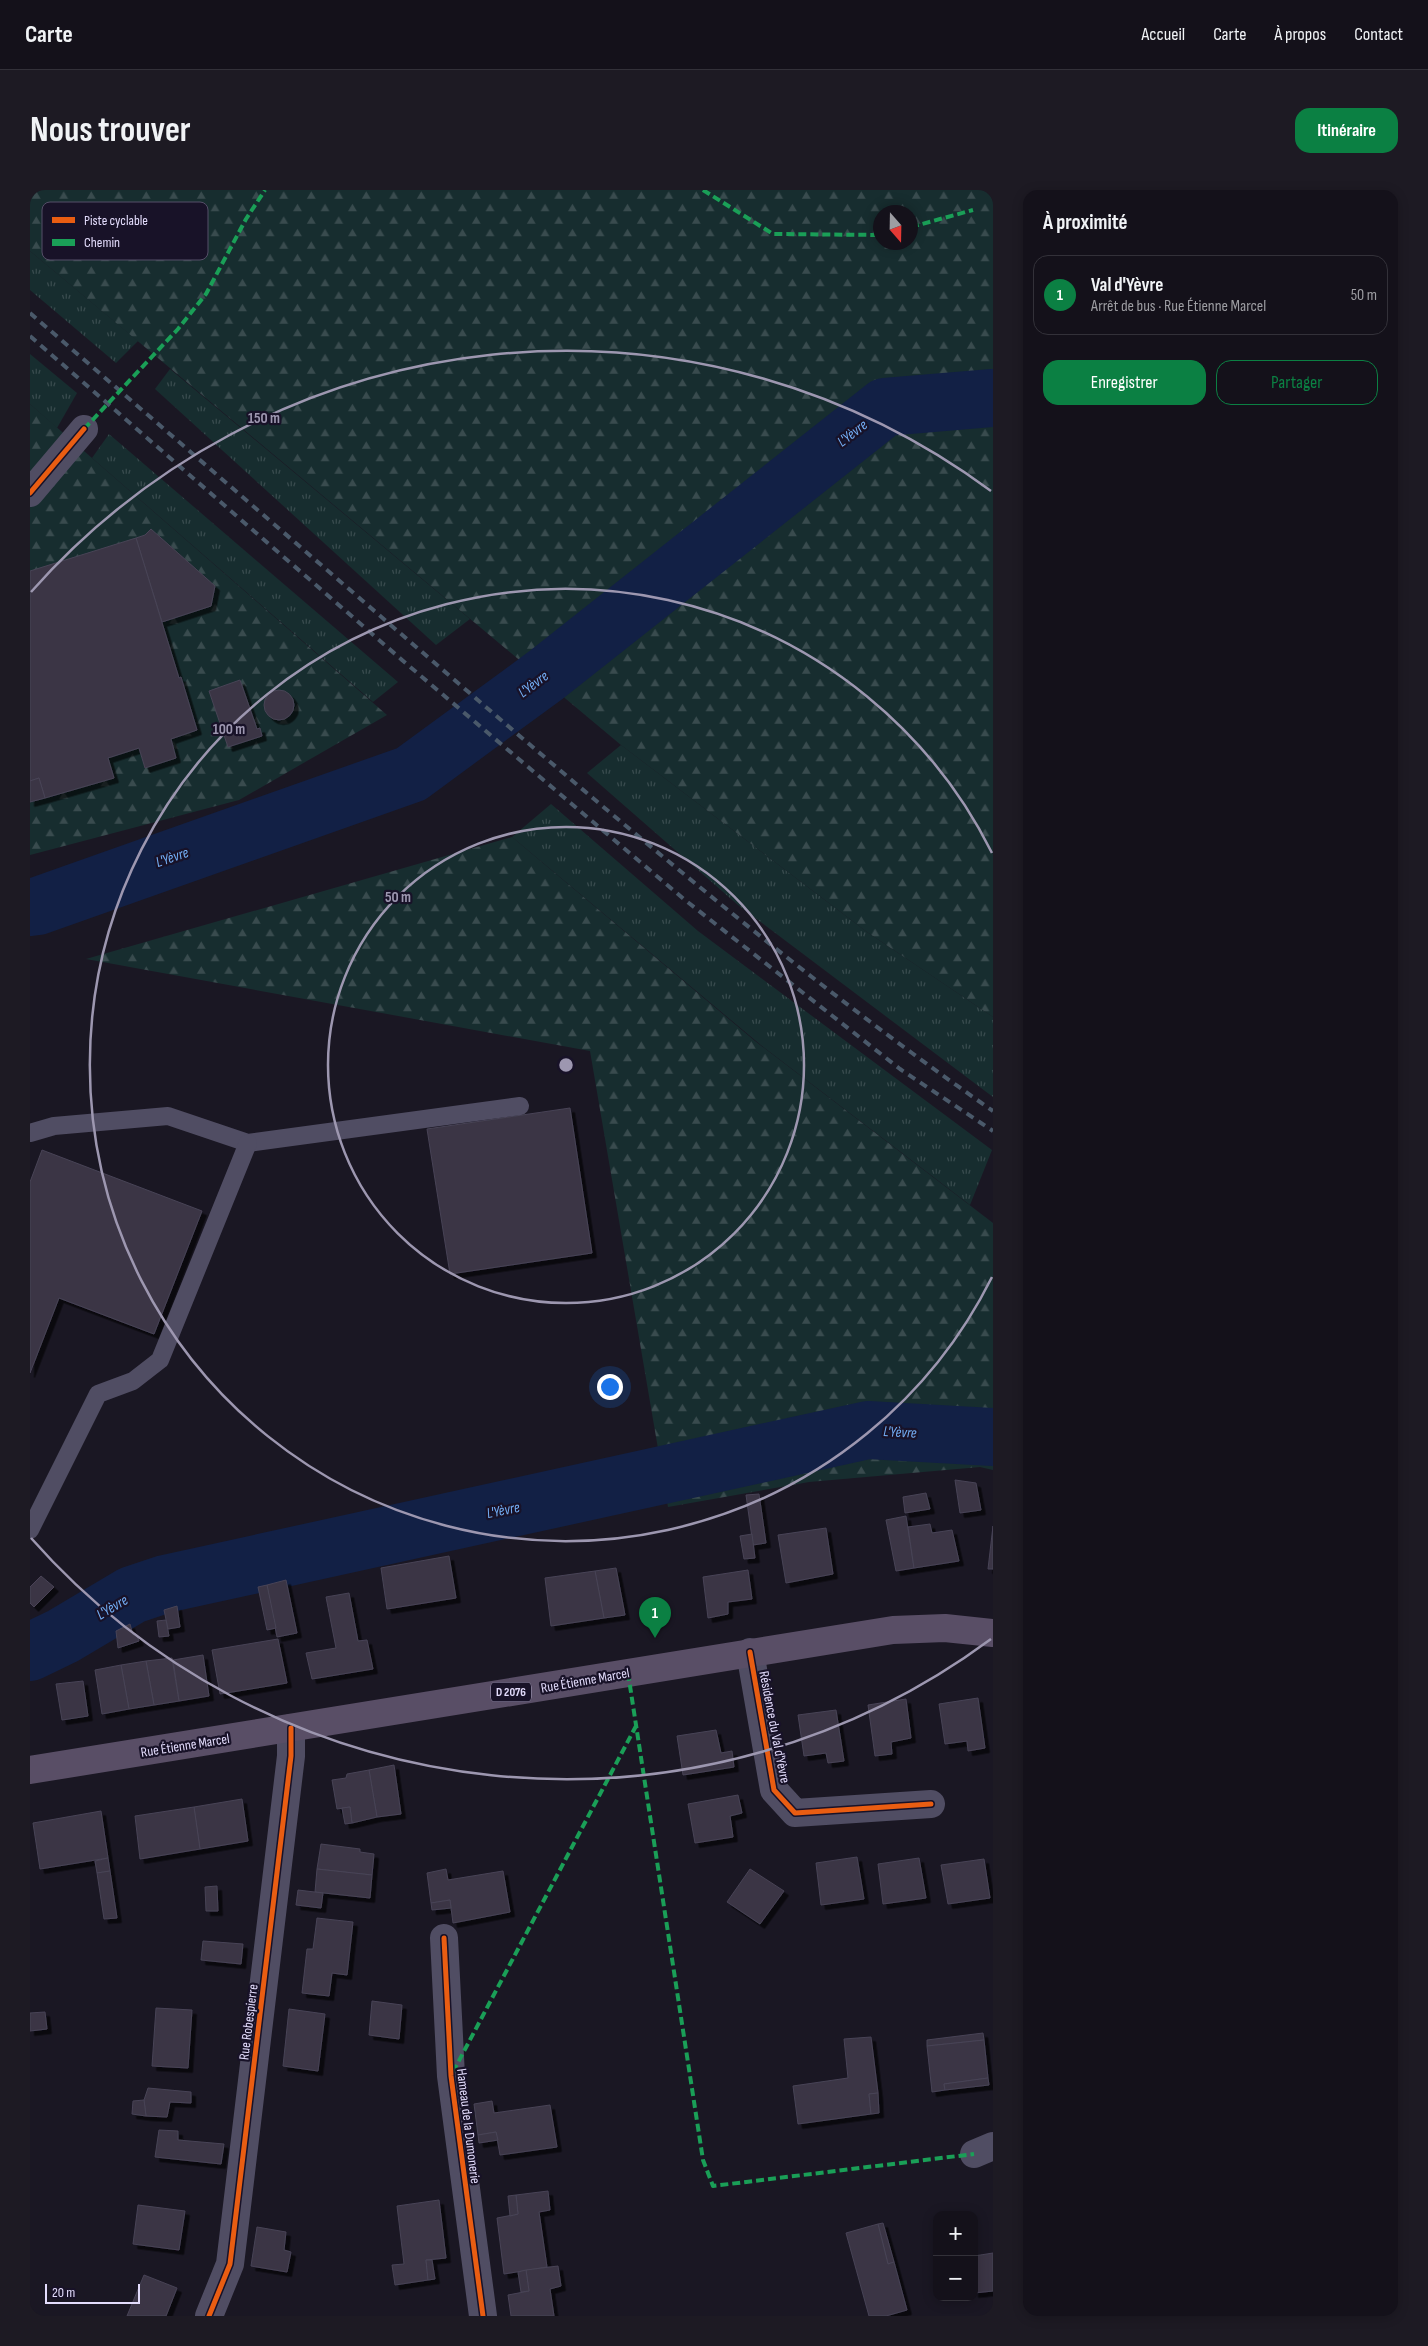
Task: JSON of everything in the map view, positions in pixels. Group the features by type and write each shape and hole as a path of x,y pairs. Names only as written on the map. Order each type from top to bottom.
{"main road":[{"name":"Rue Étienne Marcel","path":"31,1766 291,1728 750,1652 919,1628 945,1628 993,1633"}],"street":[{"path":"30,493 84,429"},
{"name":"Résidence du Val d'Yèvre","path":"750,1652 774,1790 795,1813 931,1804"},
{"name":"Rue Robespierre","path":"210,2316 230,2264 291,1756 291,1728"},
{"name":"Hameau de la Dumonerie","path":"444,1938 450,2076 483,2316"}],"lane":[{"path":"30,1133 54,1126 168,1116 248,1142 520,1106"},
{"path":"30,1530 98,1394 133,1381 160,1360 248,1142"}],"green space":[{"path":"30,190 993,190 993,1017 867,932 621,745 30,251"},
{"path":"30,251 138,341 116,363 30,290"},
{"path":"30,354 77,393 57,428 30,404"},
{"path":"170,369 470,619 436,645 155,389"},
{"path":"30,404 387,715 239,800 30,855"},
{"path":"109,434 398,682 373,702 92,458"},
{"path":"621,745 867,932 993,1017 993,1097 738,905 587,773"},
{"path":"551,804 698,931 992,1150 970,1205 762,1046 512,837"},
{"path":"512,837 755,1041 993,1223 993,1470 980,1467 809,1482 668,1507 590,1051 86,959"}],"building":[{"path":"151,529 215,586 211,606 162,622 136,538 145,535"},
{"path":"136,538 197,730 171,739 176,758 145,768 139,748 108,758 114,778 45,798 39,778 30,781 30,571"},
{"path":"240,680 257,729 260,728 262,736 228,747 209,691"},
{"path":"279,690 290,694 294,705 290,716 279,720 268,716 264,705 268,694"},
{"path":"39,778 45,798 30,802 30,781"},
{"path":"570,1108 592,1253 450,1274 427,1129"},
{"path":"42,1150 202,1211 154,1334 59,1298 30,1373 30,1182"},
{"path":"955,1480 976,1483 981,1510 960,1513"},
{"path":"926,1493 930,1509 905,1513 903,1497"},
{"path":"759,1494 766,1543 753,1545 746,1495"},
{"path":"906,1516 914,1568 896,1571 886,1520"},
{"path":"930,1524 932,1533 952,1530 959,1561 914,1568 908,1527"},
{"path":"993,1526 993,1569 988,1569"},
{"path":"826,1528 833,1574 786,1583 778,1535"},
{"path":"752,1534 755,1558 744,1559 740,1536"},
{"path":"449,1556 456,1598 387,1609 381,1568"},
{"path":"616,1568 625,1615 604,1618 595,1571"},
{"path":"748,1570 752,1599 728,1602 728,1614 708,1618 703,1577"},
{"path":"595,1571 604,1618 551,1626 545,1578"},
{"path":"41,1576 54,1587 34,1607 30,1603 30,1587"},
{"path":"286,1580 297,1633 277,1637 267,1585"},
{"path":"267,1585 276,1628 267,1630 258,1587"},
{"path":"349,1593 358,1641 367,1640 373,1669 312,1679 306,1653 336,1648 326,1597"},
{"path":"177,1606 180,1627 168,1629 164,1610"},
{"path":"166,1620 169,1636 159,1637 157,1621"},
{"path":"130,1624 133,1635 136,1634 139,1641 118,1648 116,1631"},
{"path":"278,1639 287,1683 220,1694 212,1650"},
{"path":"203,1655 209,1696 179,1701 173,1660"},
{"path":"172,1658 179,1701 154,1705 146,1661"},
{"path":"146,1661 154,1705 129,1709 121,1665"},
{"path":"121,1665 129,1709 102,1714 95,1670"},
{"path":"83,1681 88,1716 62,1720 56,1684"},
{"path":"978,1698 985,1748 968,1751 967,1741 945,1744 939,1704"},
{"path":"906,1699 911,1738 891,1742 892,1754 875,1756 868,1705"},
{"path":"836,1710 844,1761 828,1763 826,1753 804,1756 798,1715"},
{"path":"716,1730 721,1753 732,1751 734,1767 683,1775 677,1736"},
{"path":"394,1765 401,1814 377,1817 369,1770"},
{"path":"369,1770 377,1817 352,1823 350,1807 337,1809 332,1780 346,1778 347,1774"},
{"path":"738,1795 742,1813 730,1816 733,1837 695,1843 688,1804"},
{"path":"242,1799 248,1841 200,1849 194,1807"},
{"path":"194,1807 200,1849 140,1859 135,1816"},
{"path":"350,1807 352,1823 345,1824 342,1808"},
{"path":"101,1811 108,1858 40,1869 33,1823"},
{"path":"321,1844 360,1849 360,1852 374,1854 372,1875 317,1869"},
{"path":"857,1857 864,1899 821,1905 816,1863"},
{"path":"108,1858 110,1871 97,1873 95,1861"},
{"path":"919,1858 926,1898 883,1904 878,1864"},
{"path":"984,1859 990,1898 948,1904 941,1865"},
{"path":"317,1869 372,1875 370,1898 315,1892"},
{"path":"446,1869 448,1880 503,1871 510,1912 453,1923 450,1900 431,1903 427,1873"},
{"path":"750,1869 784,1891 760,1924 727,1902"},
{"path":"110,1871 117,1918 104,1919 97,1873"},
{"path":"217,1886 218,1911 206,1911 205,1887"},
{"path":"298,1890 323,1893 321,1908 296,1905"},
{"path":"450,1900 451,1908 432,1910 431,1903"},
{"path":"317,1918 353,1922 347,1975 332,1973 329,1996 302,1993 307,1949 313,1949"},
{"path":"203,1941 243,1944 241,1964 201,1960"},
{"path":"372,2001 402,2005 399,2039 369,2035"},
{"path":"156,2008 192,2010 188,2068 152,2066"},
{"path":"289,2009 325,2014 318,2071 283,2066"},
{"path":"45,2012 47,2029 30,2031 30,2013"},
{"path":"983,2033 984,2040 927,2046 927,2040"},
{"path":"871,2037 878,2093 869,2094 871,2114 798,2124 793,2086 848,2078 844,2039"},
{"path":"984,2040 988,2078 944,2084 945,2090 932,2092 927,2046"},
{"path":"988,2078 989,2085 945,2090 944,2084"},
{"path":"148,2088 191,2092 191,2103 170,2102 167,2117 146,2116 144,2100"},
{"path":"878,2093 879,2113 871,2114 869,2094"},
{"path":"144,2100 146,2116 132,2114 133,2101"},
{"path":"492,2101 494,2113 550,2105 557,2147 500,2155 496,2132 478,2135 474,2104"},
{"path":"159,2130 178,2131 178,2140 224,2144 221,2164 155,2157"},
{"path":"496,2132 498,2140 479,2143 478,2135"},
{"path":"548,2191 550,2210 539,2212 547,2267 504,2274 497,2218 518,2214 516,2195"},
{"path":"516,2195 518,2214 510,2216 508,2196"},
{"path":"439,2200 446,2258 426,2260 428,2280 395,2285 392,2265 404,2264 397,2206"},
{"path":"138,2205 185,2211 179,2250 133,2244"},
{"path":"883,2223 894,2262 888,2264 878,2224"},
{"path":"878,2224 888,2264 894,2262 907,2310 886,2316 869,2316 846,2233"},
{"path":"257,2227 286,2232 284,2250 291,2252 287,2272 251,2266"},
{"path":"993,2253 993,2291 978,2293 978,2255"},
{"path":"426,2260 432,2260 435,2279 428,2280"},
{"path":"558,2266 561,2286 550,2289 554,2316 511,2316 508,2295 529,2291 526,2270"},
{"path":"526,2270 529,2291 521,2292 518,2272"},
{"path":"144,2275 177,2288 166,2316 127,2316"}],"waterway":[{"name":"L'Yèvre","path":"30,907 38,906 411,774 546,675 885,407 993,398"},
{"name":"L'Yèvre","path":"30,1652 63,1636 132,1595 165,1584 868,1430 993,1437"}],"railway":[{"path":"30,313 515,732 749,928 931,1067 993,1111"},
{"path":"30,336 402,660 685,900 900,1069 993,1131"}],"marked path":[{"path":"84,429 178,329 206,294 246,219 265,190"},
{"path":"703,190 773,234 873,235"},
{"path":"918,225 973,210"},
{"path":"628,1673 703,2160 713,2186 974,2154"},
{"path":"453,2072 636,1726"}],"cycle path":[{"path":"30,493 84,429"},
{"path":"750,1652 774,1790 795,1813 931,1804"},
{"path":"209,2316 230,2264 291,1756 291,1728"},
{"path":"444,1938 451,2076 483,2316"}],"place":[{"name":"Val d'Yèvre","path":"655,1638"}]}
